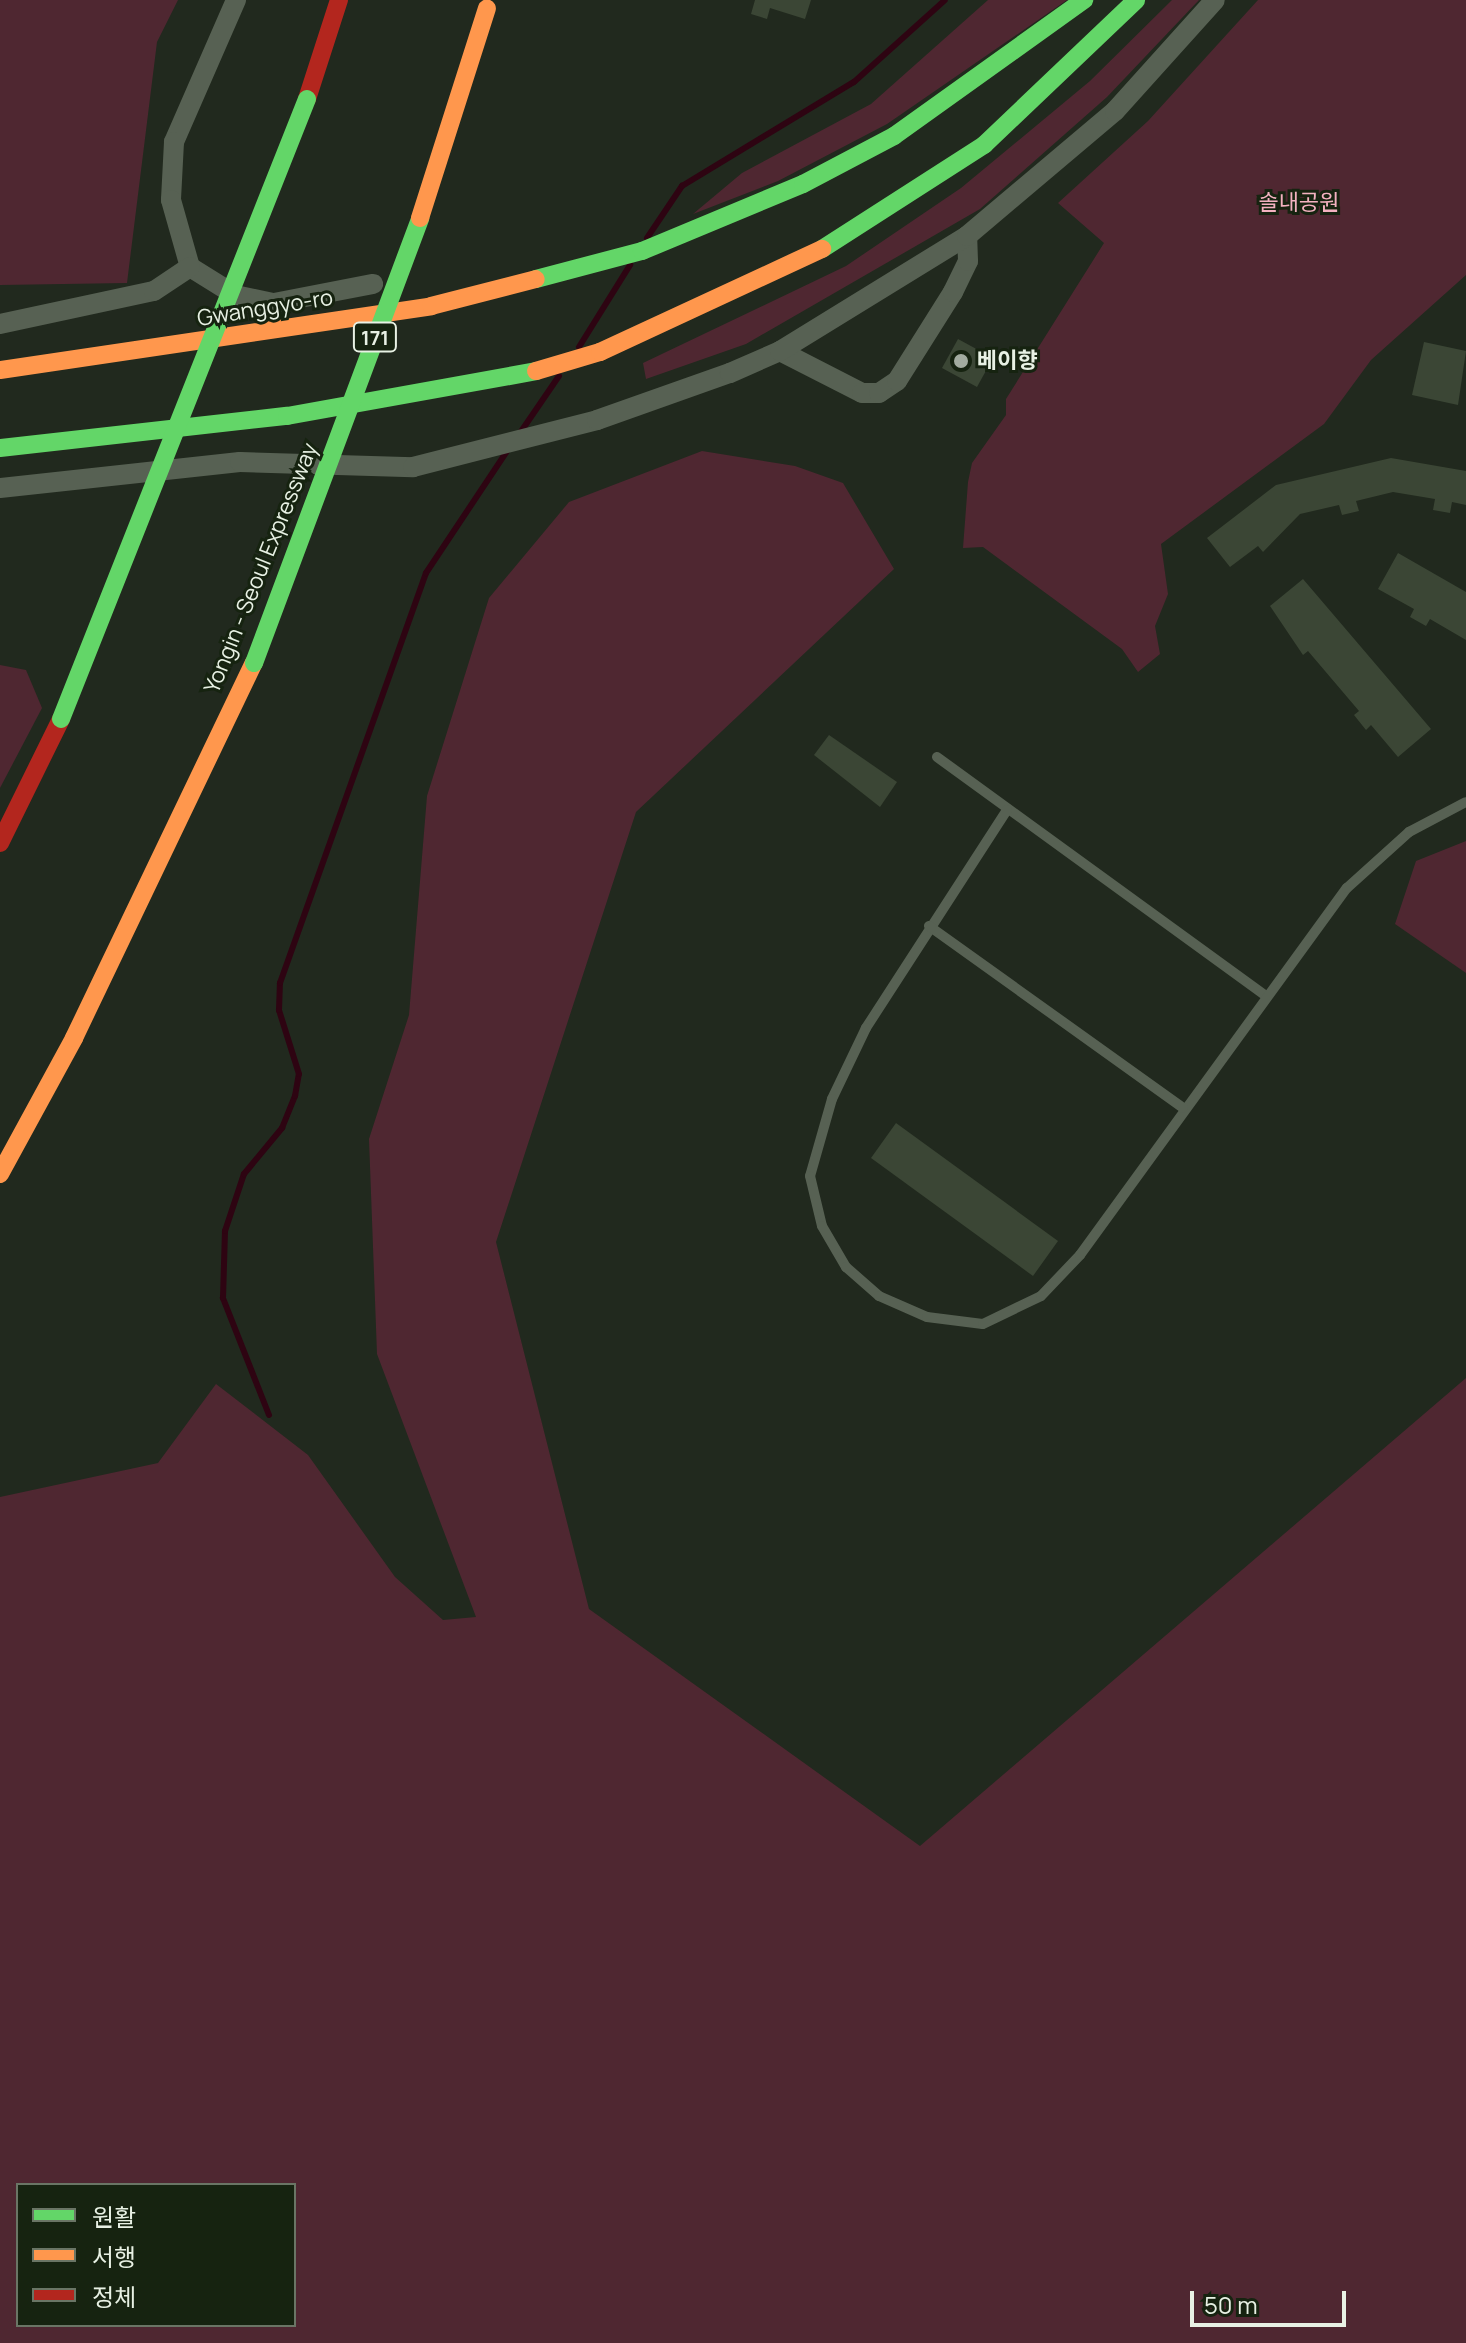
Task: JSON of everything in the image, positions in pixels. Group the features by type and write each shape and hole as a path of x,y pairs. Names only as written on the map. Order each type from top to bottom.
{"main road":[{"path":"0,843 61,719 307,99 339,0"},
{"name":"Gwanggyo-ro","path":"0,370 536,284 695,231 894,136 1084,0"},
{"path":"0,448 287,416 522,375 576,362 778,274 888,212 984,145 1136,0"},
{"name":"Yongin - Seoul Expressway","path":"0,1174 74,1038 254,663 446,149 488,4"}],"street":[{"path":"236,0 174,142 171,200 190,267 235,295 274,303 373,284"},
{"path":"0,488 240,462 374,469 463,456 597,420 780,351 967,236 1115,111 1215,0"},
{"path":"780,351 862,393 879,393 897,381 953,292 968,261 967,236"},
{"path":"0,324 154,291 190,267"}],"lane":[{"path":"937,757 1265,995"},
{"path":"1007,810 929,926 859,1042 832,1099 810,1176 822,1226 846,1267 879,1296 927,1317 983,1324 1012,1315 1080,1255 1265,995 1375,860 1466,802"},
{"path":"929,926 1183,1108"}],"green space":[{"path":"0,0 178,0 157,42 127,283 0,285"},
{"path":"988,0 1067,0 887,124 778,181 693,214 742,173 871,104"},
{"path":"1172,0 1199,0 1107,97 980,209 746,344 646,379 643,363 846,266 961,188 1090,81"},
{"name":"솔내공원","path":"1258,0 1466,0 1466,275 1371,360 1324,424 1161,544 1168,594 1155,626 1160,654 1138,672 1122,649 983,547 963,548 968,482 972,463 1006,415 1006,399 1104,243 1058,203 1148,121"},
{"path":"702,451 795,466 843,483 894,569 636,812 496,1242 589,1609 920,1846 1466,1378 1466,2343 0,2343 0,1497 158,1463 216,1384 308,1455 395,1577 443,1620 476,1617 377,1354 369,1139 409,1015 427,796 489,598 569,502"},
{"path":"0,665 26,670 42,708 0,788"},
{"path":"1466,841 1466,973 1395,924 1416,861"}],"building":[{"path":"755,0 811,0 805,19 770,8 767,19 751,14"},
{"path":"958,339 993,358 977,387 942,368"},
{"path":"1424,342 1466,351 1458,405 1412,395"},
{"path":"1391,458 1466,471 1466,505 1452,502 1450,513 1433,510 1435,499 1393,492 1356,501 1359,511 1342,515 1339,505 1300,514 1263,552 1258,546 1230,567 1207,538 1276,485"},
{"path":"1398,553 1466,592 1466,640 1430,619 1426,626 1410,617 1414,609 1378,589"},
{"path":"1303,579 1431,729 1398,757 1371,725 1366,730 1354,715 1359,711 1308,651 1303,655 1270,606"},
{"path":"829,735 897,782 880,807 814,755"},
{"path":"896,1123 1058,1241 1033,1276 871,1158"}],"waterway":[{"path":"647,238 682,186 854,82 945,0"},
{"path":"579,347 630,265"},
{"path":"520,433 559,376"},
{"path":"269,1415 223,1298 225,1231 244,1174 282,1128 295,1096 299,1074 279,1010 280,983 426,573 509,448"}],"traffic: fast":[{"path":"536,279 642,251 803,184 894,136 1084,0"},
{"path":"822,249 984,145 1136,0"},
{"path":"61,719 307,99"},
{"path":"254,663 420,218"},
{"path":"0,448 287,416 536,371"}],"traffic: slow":[{"path":"420,218 487,8"},
{"path":"536,371 600,352 822,249"},
{"path":"0,370 431,306 536,279"},
{"path":"0,1174 74,1038 254,663"}],"traffic: jam":[{"path":"307,99 339,0"},
{"path":"0,843 61,719"}],"place":[{"name":"베이향","path":"961,361"}]}
